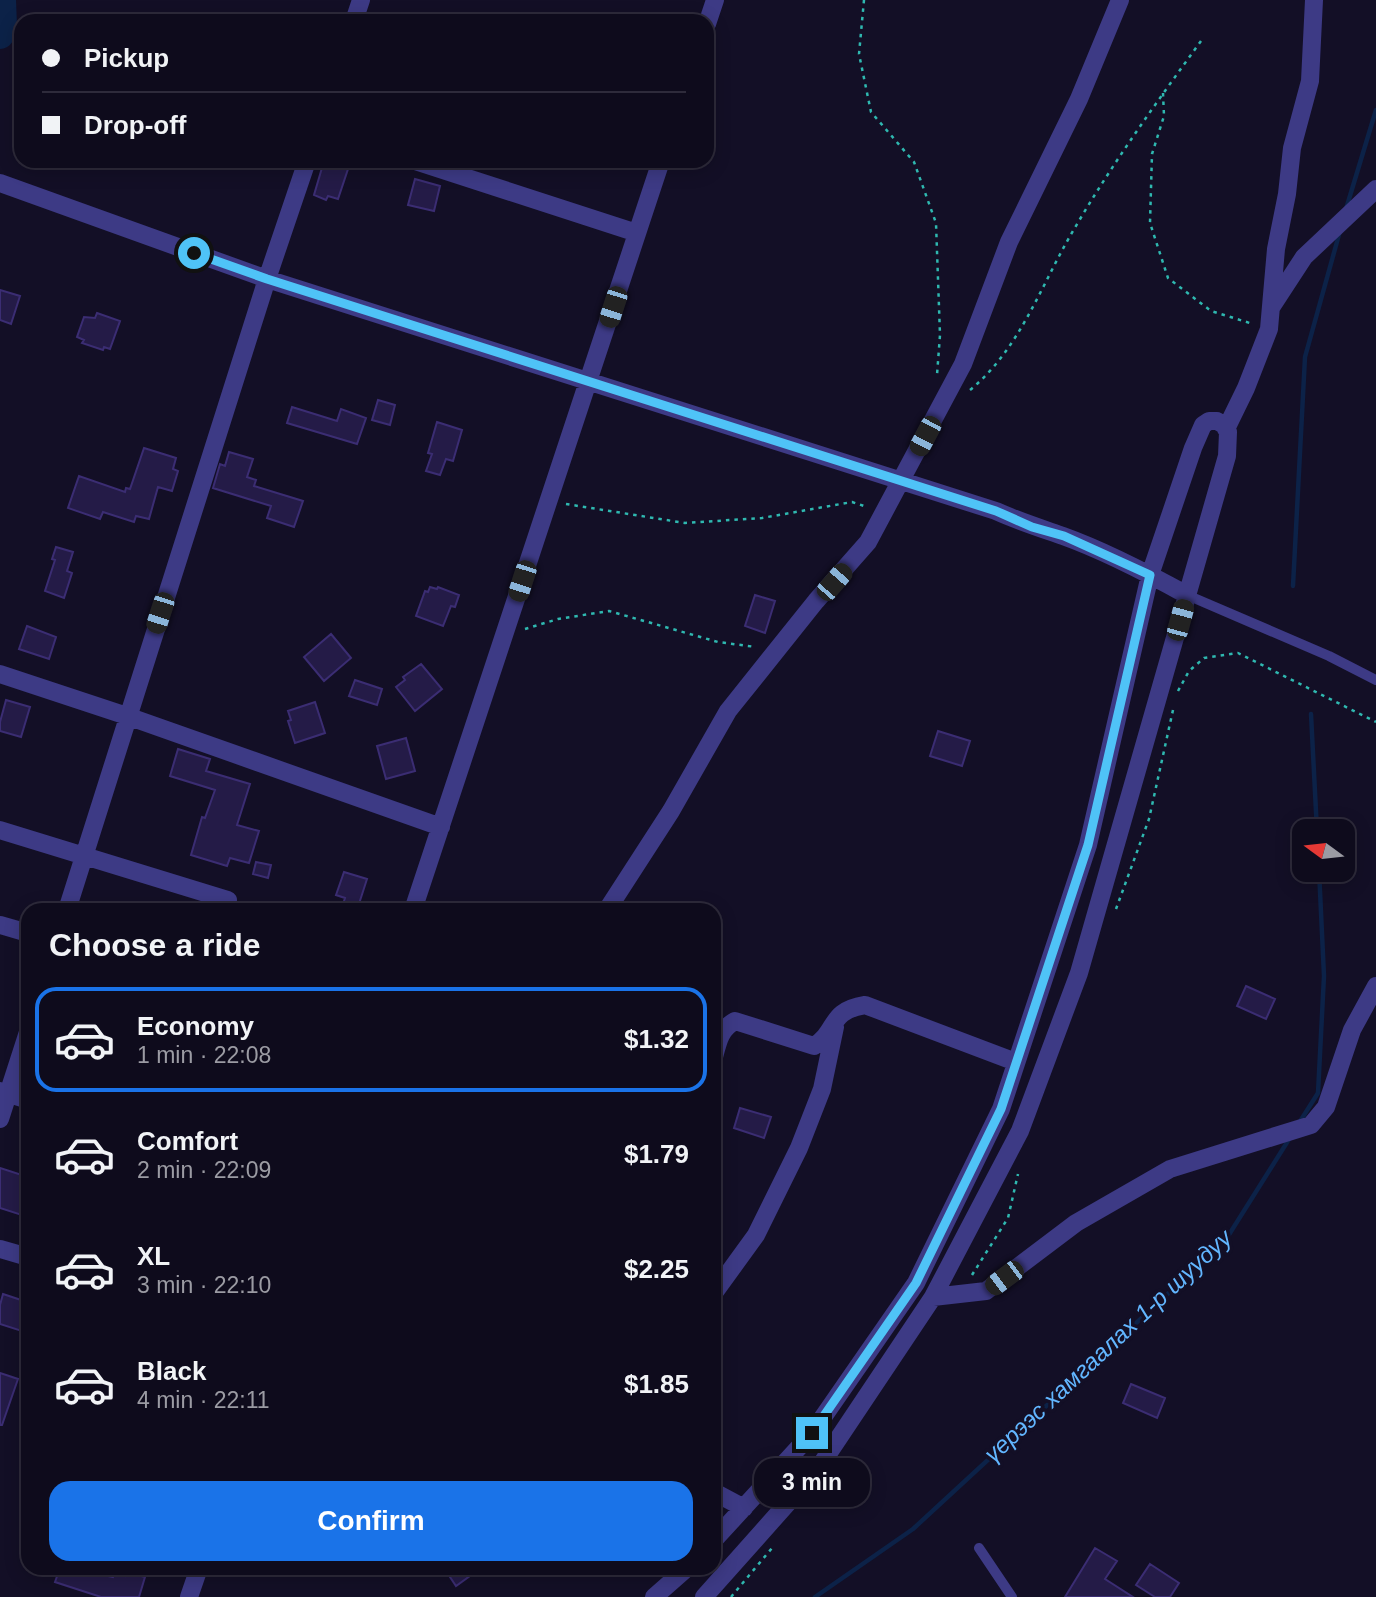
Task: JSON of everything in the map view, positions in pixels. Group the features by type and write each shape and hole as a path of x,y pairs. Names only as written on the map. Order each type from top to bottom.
{"street":[{"path":"612,903 671,811 728,712 868,542 963,364 1009,242 1079,99 1120,0"},
{"path":"704,1597 818,1469 933,1297 1020,1131 1079,973 1227,456 1226,429 1246,388 1269,329 1276,249 1287,194 1292,148 1310,81 1314,0"},
{"path":"69,903 305,168"},
{"path":"437,168 637,233"},
{"path":"415,903 659,168"},
{"path":"0,183 267,279 996,511 1032,527 1064,536 1187,595"},
{"path":"1270,309 1304,257 1376,190"},
{"path":"721,1533 812,1433 916,1283 1001,1109 1088,845 1150,575 1203,425 1209,421 1217,421 1226,429"},
{"path":"0,674 441,827"},
{"path":"0,830 228,900"},
{"path":"0,925 21,931"},
{"path":"933,1297 986,1292 1076,1223 1170,1169 1311,1125 1326,1107 1352,1030 1376,986"},
{"path":"721,1033 735,1021 814,1046 825,1039 837,1017 849,1007 865,1005 1016,1062"},
{"path":"721,1283 755,1236 799,1148 822,1089 837,1017"},
{"path":"0,1119 4,1093 21,1050"},
{"path":"4,1093 21,1098"},
{"path":"0,1249 21,1255"},
{"path":"721,1496 744,1508"},
{"path":"189,1597 196,1575"},
{"path":"654,1597 679,1575"}],"lane":[{"path":"1187,595 1329,656 1376,680"},
{"path":"979,1548 1012,1597"}],"path":[{"path":"863,0 859,54 871,112 914,162 936,223 940,335 937,376"},
{"path":"963,395 982,380 1027,320 1072,232 1133,134 1201,41"},
{"path":"1163,93 1164,116 1153,154 1150,223 1168,278 1212,311 1269,329"},
{"path":"549,502 685,523 762,518 852,502 885,511"},
{"path":"505,634 558,619 609,611 718,642 778,649"}],"building":[{"path":"322,168 348,168 338,199 328,196 326,200 314,195"},
{"path":"415,179 440,186 434,211 408,205"},
{"path":"0,290 20,296 11,324 0,320"},
{"path":"97,313 120,321 110,349 104,347 103,350 82,343 84,340 77,337 84,317 95,318"},
{"path":"378,400 395,405 390,425 372,420"},
{"path":"292,407 337,421 341,409 366,418 357,444 287,423"},
{"path":"437,422 462,430 453,461 446,459 440,475 426,471 432,454 428,453"},
{"path":"144,448 176,458 173,469 178,471 172,491 158,487 149,519 136,516 134,522 103,512 100,519 68,508 79,476 125,492 126,488 130,489"},
{"path":"229,452 253,459 247,477 256,480 254,486 303,501 294,527 267,518 271,506 213,488 220,464 225,466"},
{"path":"56,547 73,552 67,571 72,573 64,598 45,591 55,560 52,559"},
{"path":"430,587 438,587 459,595 443,626 416,616 425,591 428,592"},
{"path":"755,595 775,601 765,633 745,626"},
{"path":"27,626 56,637 49,659 19,649"},
{"path":"331,634 351,658 324,681 304,657"},
{"path":"421,664 442,689 415,711 396,687 405,680 403,677"},
{"path":"355,680 382,689 377,705 349,696"},
{"path":"6,700 30,707 21,737 0,731"},
{"path":"315,702 325,733 295,743 288,721 291,720 288,711"},
{"path":"938,731 970,741 962,766 930,756"},
{"path":"406,738 415,771 386,779 377,746"},
{"path":"178,749 210,759 206,771 250,784 237,825 259,831 249,863 230,858 227,866 191,855 202,817 205,818 215,790 170,776"},
{"path":"256,862 271,865 268,878 253,874"},
{"path":"344,872 367,879 359,903 343,903 345,898 336,895"},
{"path":"1246,986 1275,999 1266,1019 1237,1006"},
{"path":"740,1108 771,1117 764,1138 734,1128"},
{"path":"0,1168 21,1175 21,1215 0,1208"},
{"path":"3,1294 21,1300 21,1331 0,1324"},
{"path":"0,1373 18,1379 2,1425 0,1425"},
{"path":"1131,1384 1165,1398 1157,1418 1123,1403"},
{"path":"1095,1548 1117,1561 1105,1579 1133,1597 1065,1597"},
{"path":"1150,1564 1179,1583 1170,1597 1155,1597 1136,1585"},
{"path":"58,1575 145,1577 139,1597 101,1597 55,1582"},
{"path":"449,1575 471,1575 456,1586"}],"waterway":[{"path":"0,35 3,25 2,0"},
{"name":"үерээс хамгаалах 1-р шуудуу","path":"1346,209 1376,110"},
{"name":"үерээс хамгаалах 1-р шуудуу","path":"1293,586 1305,357 1340,231"},
{"name":"үерээс хамгаалах 1-р шуудуу","path":"1311,714 1316,819"},
{"name":"үерээс хамгаалах 1-р шуудуу","path":"1299,1123 1318,1093 1324,976 1320,882"},
{"name":"үерээс хамгаалах 1-р шуудуу","path":"815,1597 913,1529 1225,1241 1291,1136"}],"route":[{"path":"194,253 267,279 996,511 1032,527 1064,536 1150,575 1088,845 1001,1109 916,1283 812,1433"}]}
